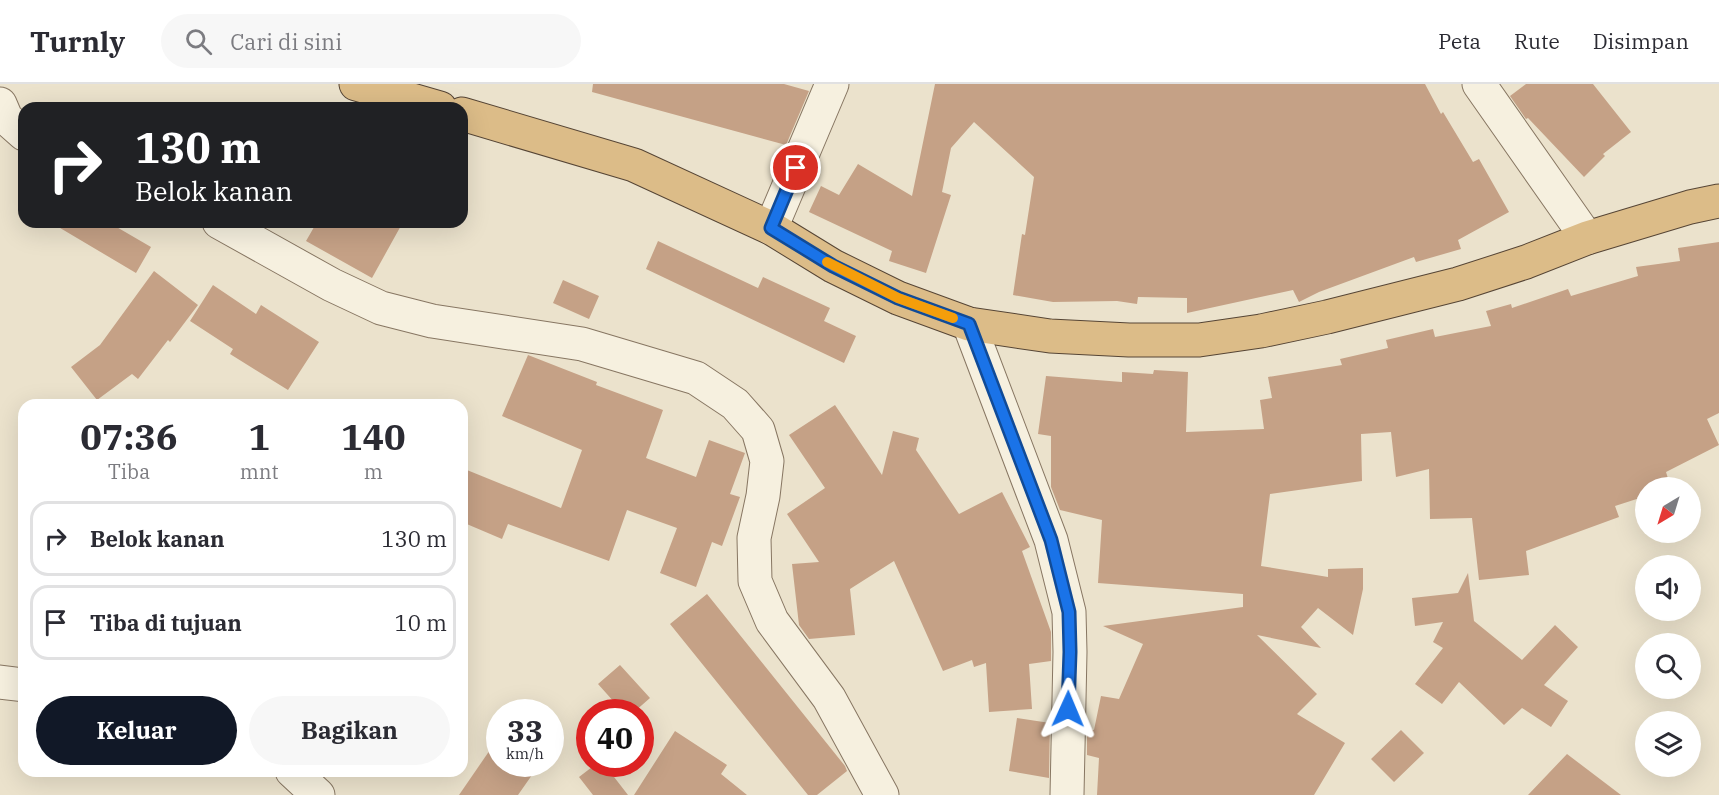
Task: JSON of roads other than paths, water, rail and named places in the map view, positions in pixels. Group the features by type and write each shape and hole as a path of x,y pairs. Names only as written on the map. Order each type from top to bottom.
{"highway":[{"path":"356,84 419,102"},
{"path":"468,116 634,165 771,228 833,266 898,298 969,324 1050,336 1129,340 1198,340 1261,331 1458,284 1526,262 1587,238 1690,207 1719,201"}],"street":[{"path":"771,228 832,84"},
{"path":"1479,84 1587,238"},
{"path":"0,104 6,118 18,129"},
{"path":"230,228 332,285 381,309 432,321 582,344 696,378 735,404 758,430 767,461 754,538 755,581 772,621 829,698 882,795"},
{"path":"969,324 1051,540 1069,612 1067,795"},
{"path":"0,682 18,684"},
{"path":"298,777 318,795"}]}
